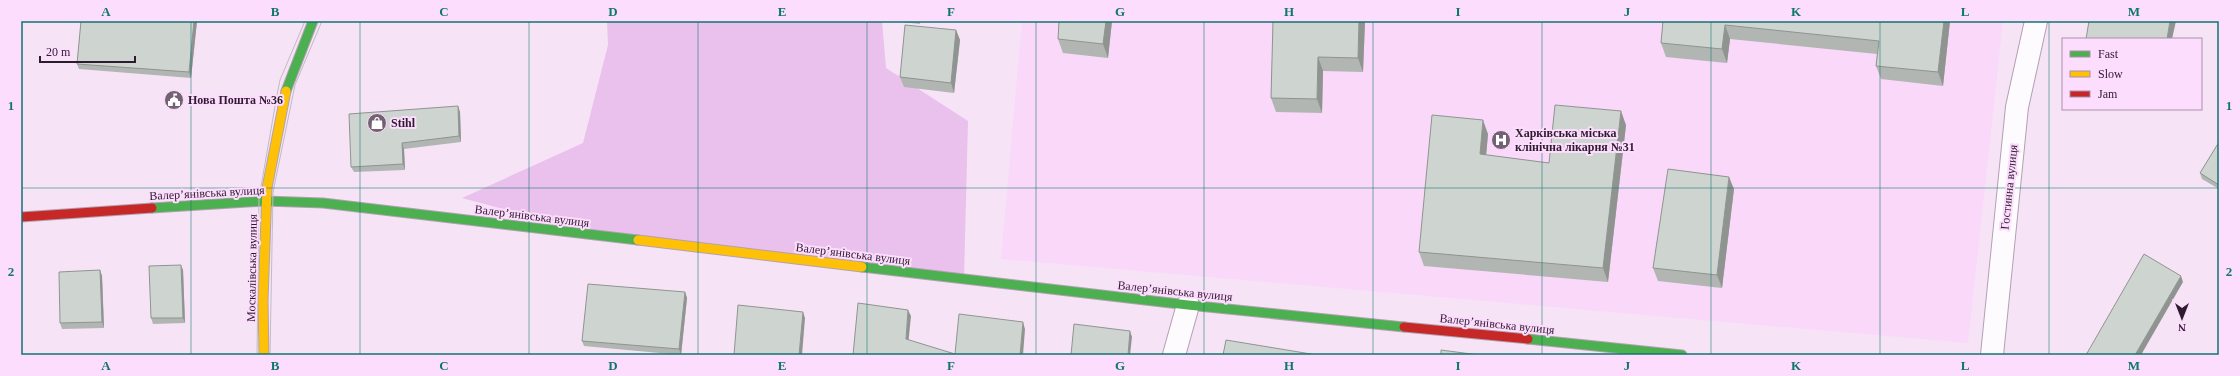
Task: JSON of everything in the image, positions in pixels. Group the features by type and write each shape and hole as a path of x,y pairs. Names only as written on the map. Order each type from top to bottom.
{"street":[{"name":"Москалівська вулиця","path":"264,355 265,201 288,82 313,21"},
{"name":"Гостинна вулиця","path":"1992,355 2017,107 2036,21"},
{"name":"Валер’янівська вулиця","path":"21,217 265,201 323,203 1188,305 1682,355"},
{"path":"1174,355 1188,305"}],"shaded area":[{"path":"607,21 882,21 886,68 968,121 964,279 609,237 462,198 583,143 608,45"},
{"name":"Харківська міська клінічна лікарня №31","path":"1022,21 2003,21 1968,343 1001,259"}],"building":[{"path":"81,21 194,21 189,72 77,64"},
{"path":"1059,21 1106,21 1103,44 1058,39"},
{"path":"1273,21 1359,21 1358,58 1318,57 1317,99 1271,98"},
{"path":"1663,21 1944,21 1938,72 1876,66 1879,41 1725,25 1722,49 1661,43"},
{"path":"2089,21 2170,21 2167,38 2086,38"},
{"path":"905,25 956,30 951,83 900,77"},
{"path":"1555,105 1621,111 1603,268 1419,252 1432,115 1483,120 1480,154 1549,163"},
{"path":"458,106 459,136 402,143 403,164 351,167 349,114"},
{"path":"2219,142 2219,185 2200,173"},
{"path":"1668,169 1729,177 1717,275 1653,268"},
{"path":"2144,254 2181,276 2135,355 2086,355"},
{"path":"181,265 183,318 151,318 149,266"},
{"path":"100,270 102,322 60,323 59,272"},
{"path":"588,284 685,292 679,349 582,341"},
{"path":"858,303 908,310 906,339 955,354 959,314 1023,322 1020,355 853,355"},
{"path":"738,305 803,312 799,355 734,355"},
{"path":"1074,324 1130,331 1128,355 1071,355"},
{"path":"1226,340 1317,355 1223,355"},
{"path":"1441,350 1479,355 1441,355"}],"tram line":[{"path":"257,355 259,198 280,80 305,21"},
{"path":"270,355 273,192 295,85 322,21"}],"traffic: fast":[{"path":"286,91 313,21"},
{"path":"152,208 265,201 323,203 638,240"},
{"path":"862,267 1188,305 1404,327"},
{"path":"1528,339 1682,355"}],"traffic: slow":[{"path":"264,355 263,301 267,188 286,91"},
{"path":"638,240 862,267"}],"traffic: jam":[{"path":"21,217 152,208"},
{"path":"1404,327 1528,339"}],"place":[{"name":"Нова Пошта №36","path":"174,100"},
{"name":"Stihl","path":"377,123"},
{"name":"Харківська міська клінічна лікарня №31","path":"1501,140"}]}
